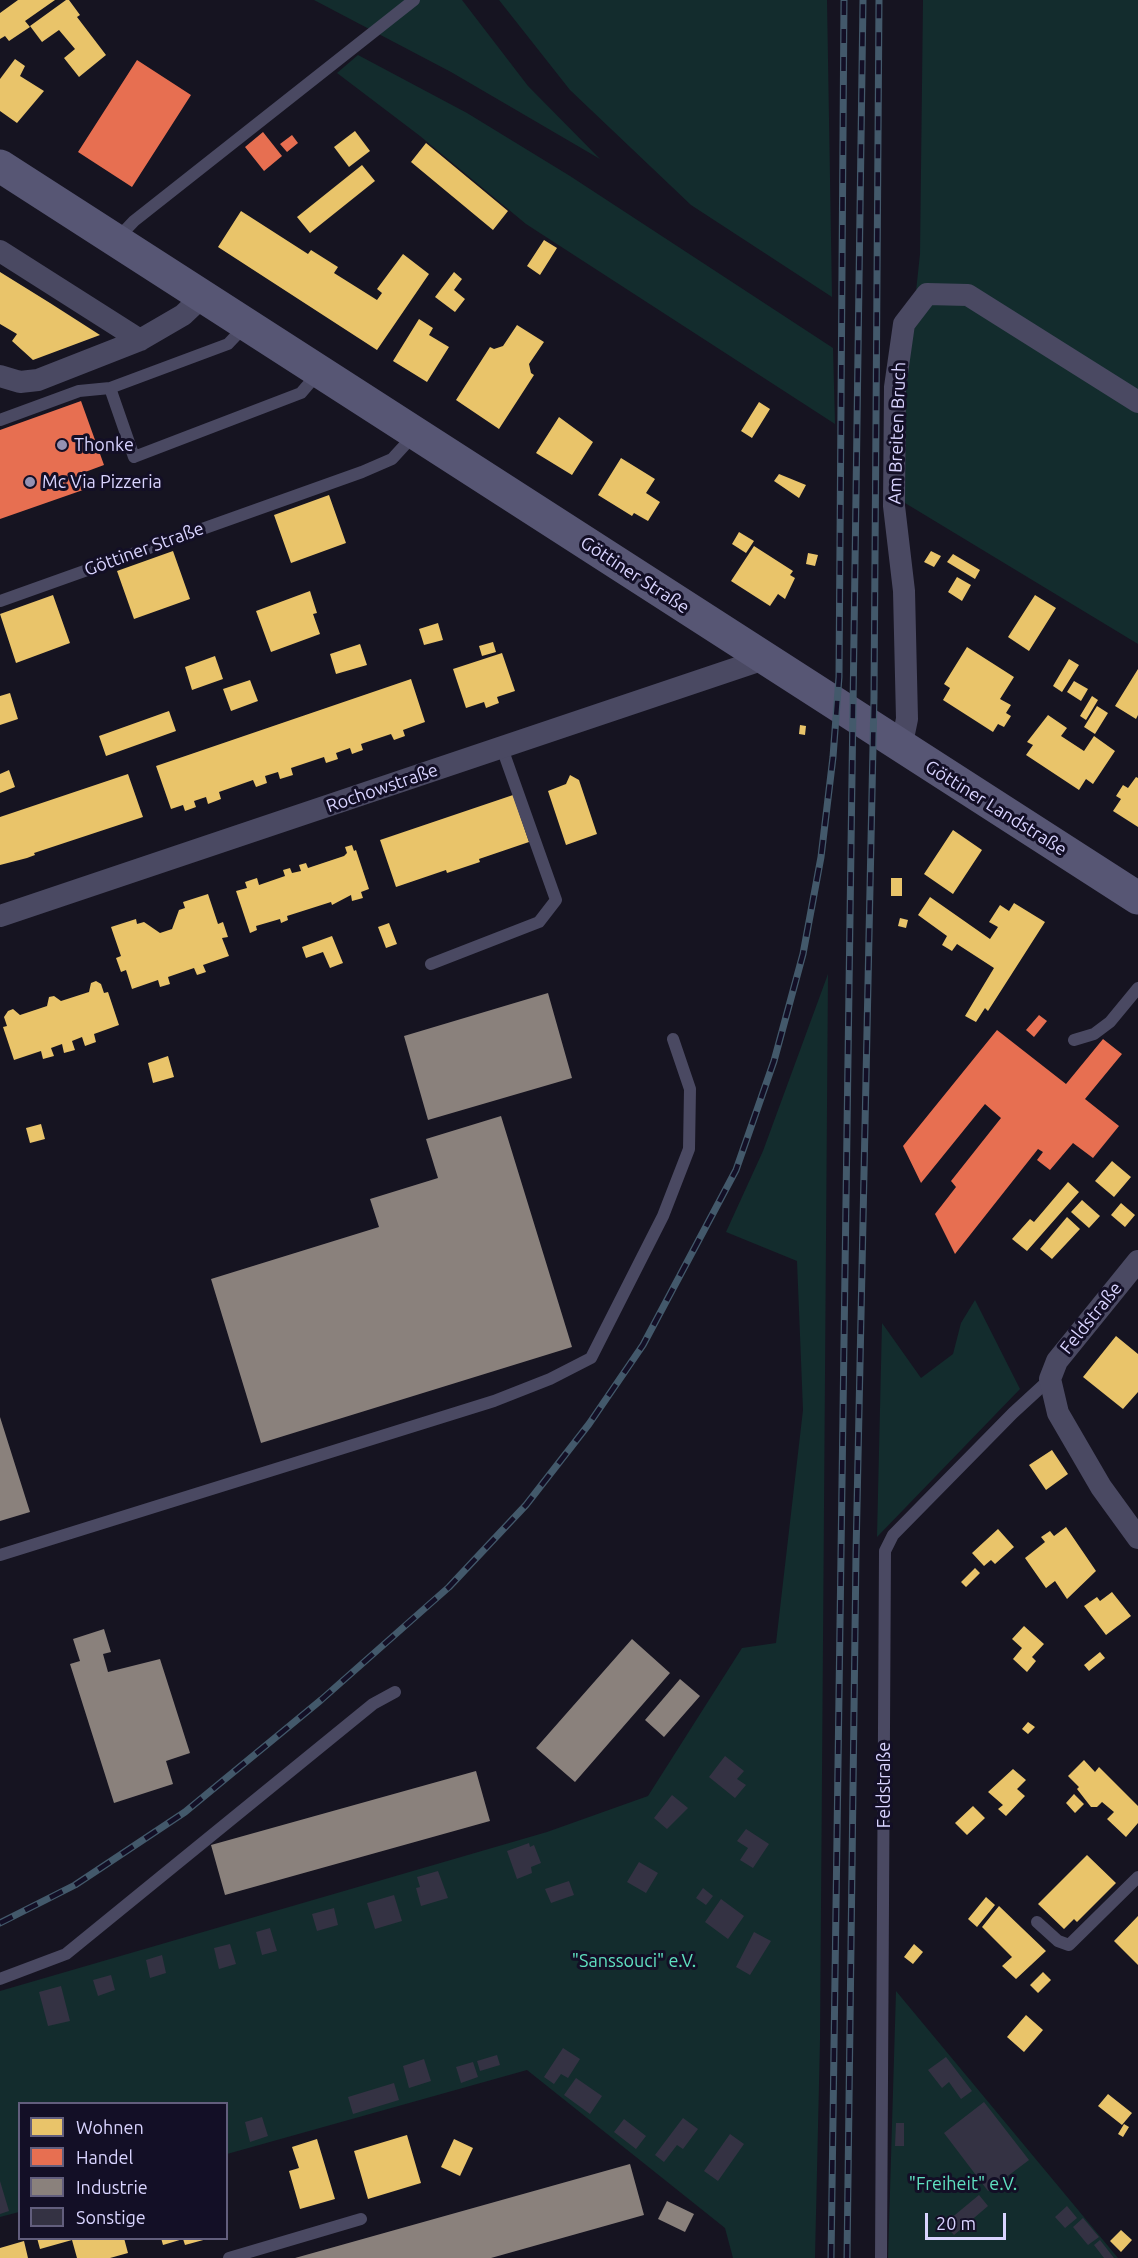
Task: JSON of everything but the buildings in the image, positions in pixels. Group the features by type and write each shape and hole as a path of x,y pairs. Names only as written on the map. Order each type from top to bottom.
{"street":[{"name":"Göttiner Straße","path":"0,166 854,717"},
{"path":"0,251 140,340"},
{"name":"Am Breiten Bruch","path":"901,748 907,719 904,591 894,506 895,387 904,324 927,294 968,296 1138,402"},
{"path":"0,376 20,382 38,380 140,340 183,315 202,297"},
{"name":"Rochowstraße","path":"0,916 764,659"},
{"name":"Göttiner Landstraße","path":"854,717 1138,898"},
{"name":"Feldstraße","path":"1050,1379 1057,1360 1138,1261"},
{"path":"1050,1379 1058,1413 1101,1487 1138,1538"}],"lane":[{"path":"115,241 134,221 414,0"},
{"path":"0,420 79,392 110,388 228,344 246,326"},
{"path":"110,388 134,457 300,393 319,372"},
{"name":"Göttiner Straße","path":"0,601 362,472 392,459 415,435"},
{"path":"431,964 539,922 556,900 502,748"},
{"path":"1074,1040 1094,1034 1110,1022 1138,988"},
{"path":"0,1555 494,1401 550,1379 591,1358 663,1216 689,1149 690,1089 673,1039"},
{"name":"Feldstraße","path":"881,2258 885,1551 893,1535 1013,1413 1050,1379"},
{"path":"0,1979 66,1954 373,1704 395,1692"},
{"path":"1037,1922 1058,1941 1069,1945 1138,1877"},
{"path":"229,2258 361,2219"}],"green space":[{"path":"314,0 462,0 528,86 600,159 451,72"},
{"path":"499,0 827,0 832,297 691,205 570,90"},
{"path":"923,0 1138,0 1138,644 905,503 906,385 920,254"},
{"path":"358,55 467,113 570,176 833,348 835,424 526,224 420,136 337,73"},
{"name":"\"Sanssouci\" e.V.","path":"828,974 820,2040 815,2258 733,2258 725,2228 527,2070 228,2154 228,2102 18,2102 18,2212 0,2217 0,1991 547,1832 648,1796 742,1648 776,1643 803,1410 797,1261 726,1232 763,1151"},
{"path":"975,1300 1020,1389 877,1537 882,1323 921,1378 953,1354 961,1323"},
{"name":"\"Freiheit\" e.V.","path":"896,1991 1118,2258 888,2258"}],"railway":[{"path":"0,1923 75,1885 185,1812 321,1700 449,1587 526,1505 589,1424 643,1345 736,1170 774,1061 803,954 821,857 833,757 839,677 844,0"},
{"path":"831,2258 863,0"},
{"path":"847,2258 856,1554 874,698 879,0"}],"place":[{"name":"Thonke","path":"62,445"},
{"name":"Mc Via Pizzeria","path":"30,482"}]}
